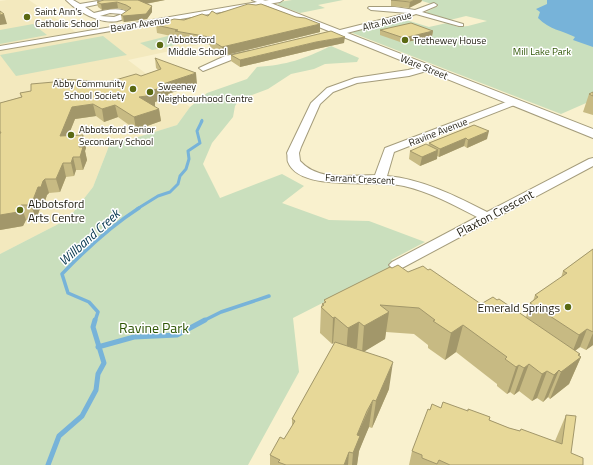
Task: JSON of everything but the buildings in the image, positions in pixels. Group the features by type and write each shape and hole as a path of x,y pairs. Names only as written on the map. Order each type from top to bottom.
{"main road":[{"name":"Ware Street","path":"259,2 593,134"}],"street":[{"path":"69,0 93,14"},
{"path":"79,6 114,0"},
{"name":"Bevan Avenue","path":"0,48 259,2 280,0"},
{"name":"Alta Avenue","path":"322,35 417,13 434,4"},
{"path":"371,8 389,7 461,25"},
{"path":"203,68 228,58 257,51"},
{"name":"Farrant Crescent","path":"427,68 410,73 355,81 330,90 316,103 293,153 294,162 309,175 330,179 381,178 425,187 453,199 487,217"},
{"name":"Ravine Avenue","path":"381,178 381,172 389,150 514,102"},
{"name":"Plaxton Crescent","path":"397,265 593,161"}],"shaded area":[{"name":"Saint Ann's Catholic School","path":"29,0 77,33 0,45 0,1"},
{"name":"Abbotsford Senior Secondary School","path":"223,14 302,23 128,60 190,107 177,125 109,146 93,187 68,219 0,254 0,51"}],"green space":[{"path":"292,0 343,0 318,5 325,8 300,13 278,5 279,2"},
{"name":"Mill Lake Park","path":"419,0 593,0 593,100 561,114 350,32 403,19 429,27 447,23 458,27 468,26 487,21 466,16 450,20 424,13 438,6"},
{"path":"33,24 47,35 0,44 0,30"},
{"path":"103,36 127,55 16,76 0,55"},
{"path":"168,36 185,40 172,46 152,50 140,43"},
{"name":"Ravine Park","path":"331,46 359,58 357,62 325,64 314,69 291,74 268,89 239,100 235,106 233,117 212,143 203,164 220,198 282,174 304,186 282,203 329,220 369,221 425,242 391,260 397,265 293,318 299,372 248,465 0,465 0,254 68,219 93,187 109,146 177,125 190,107 207,93 247,79 257,67 295,61"}],"water":[{"path":"547,0 593,0 593,47 573,40 575,37 551,27 538,18 540,12 536,9 547,4"}],"waterway":[{"name":"Willband Creek","path":"137,209 158,196 170,192 178,184 180,176 186,169 189,159 188,151 200,143 197,131 202,121"},
{"name":"Willband Creek","path":"95,321 98,312 89,302 68,293 62,274 99,239 139,208"},
{"path":"205,320 221,312 269,296"},
{"name":"Willband Creek","path":"95,320 93,327 99,347"},
{"path":"99,347 134,337 177,335 205,320"},
{"name":"Willband Creek","path":"48,465 59,436 82,416 96,390 98,374 104,363 99,347"}],"place":[{"name":"Saint Ann's Catholic School","path":"27,17"},
{"name":"Trethewey House","path":"405,40"},
{"name":"Abbotsford Middle School","path":"160,45"},
{"name":"Abby Community School Society","path":"133,89"},
{"name":"Sweeney Neighbourhood Centre","path":"150,92"},
{"name":"Abbotsford Senior Secondary School","path":"71,135"},
{"name":"Abbotsford Arts Centre","path":"20,210"},
{"name":"Emerald Springs","path":"568,307"}]}
